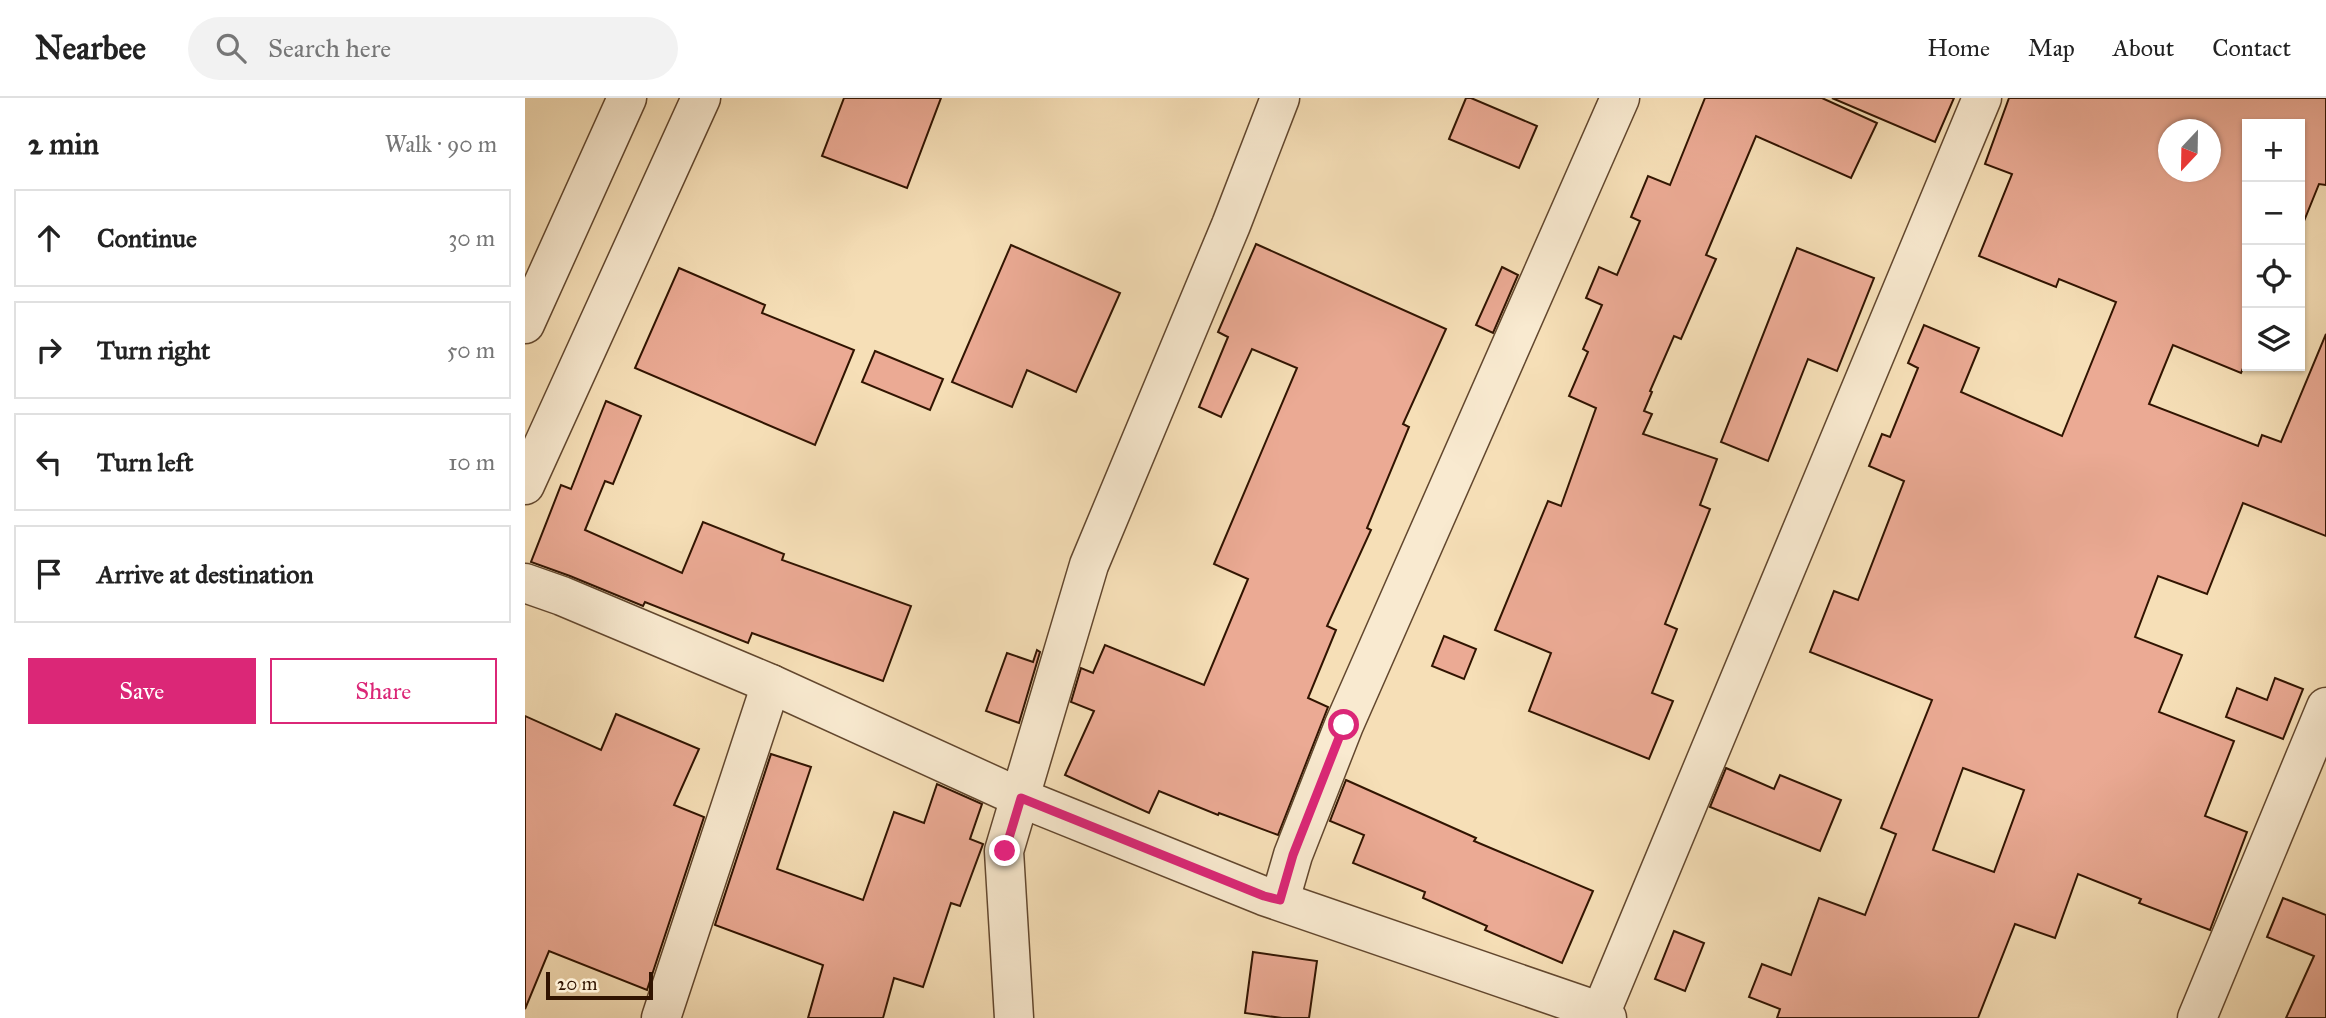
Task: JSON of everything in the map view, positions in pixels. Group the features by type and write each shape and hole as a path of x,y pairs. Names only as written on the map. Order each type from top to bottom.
{"street":[{"path":"525,324 627,98"},
{"path":"525,485 701,98"},
{"path":"1014,1018 1005,851 1089,565 1231,225 1280,98"},
{"path":"1280,900 1293,855 1344,725 1620,98"},
{"path":"525,583 771,684 1021,798 1264,896 1604,1015 1982,98"},
{"path":"661,1018 771,684"},
{"path":"2197,1018 2326,707"}],"building":[{"path":"844,98 941,98 907,188 822,156"},
{"path":"1466,98 1537,126 1519,168 1449,139"},
{"path":"1705,98 1822,98 1877,123 1851,178 1756,136 1706,255 1716,259 1681,339 1674,336 1650,391 1652,392 1644,411 1652,414 1643,434 1717,459 1700,505 1710,509 1665,624 1677,629 1652,693 1673,701 1649,759 1529,711 1551,653 1495,630 1548,501 1561,506 1596,408 1569,396 1588,352 1583,349 1602,305 1586,298 1599,267 1617,275 1640,221 1631,217 1648,176 1670,185"},
{"path":"1832,98 1954,98 1935,142"},
{"path":"2009,98 2326,98 2326,185 2319,184 2305,219 2305,119 2242,119 2241,373 2173,345 2149,404 2258,446 2262,435 2281,442 2326,334 2326,536 2243,503 2207,594 2158,576 2135,637 2182,655 2159,712 2234,741 2205,816 2247,832 2210,930 2139,903 2141,899 2078,874 2055,938 2015,924 1978,1018 1777,1018 1780,1009 1749,997 1762,964 1791,975 1819,898 1865,915 1896,834 1881,828 1932,700 1810,652 1834,591 1858,600 1904,481 1869,466 1882,434 1890,437 1918,368 1908,363 1924,325 1979,348 1961,392 2062,436 2116,302 2059,279 2056,287 1979,256 2012,174 1985,164","holes":["1963,768 2024,790 1994,872 1933,850"]},
{"path":"1256,244 1446,329 1403,424 1409,427 1367,528 1371,530 1327,626 1336,630 1308,698 1328,707 1278,835 1159,791 1149,813 1065,775 1094,711 1071,702 1081,668 1093,673 1105,645 1204,685 1248,579 1214,564 1297,368 1252,349 1221,417 1199,407 1228,337 1218,332"},
{"path":"1011,245 1120,293 1076,392 1027,370 1012,407 952,382"},
{"path":"1797,248 1874,278 1837,371 1808,359 1768,461 1721,442"},
{"path":"1502,267 1518,275 1493,333 1476,325"},
{"path":"679,268 765,305 762,313 854,350 815,445 635,368"},
{"path":"875,351 943,379 930,410 862,382"},
{"path":"606,401 641,416 613,484 605,481 585,530 682,573 703,522 784,554 782,560 911,606 883,681 752,633 748,643 645,602 643,606 531,562 561,485 571,489"},
{"path":"1444,636 1476,649 1464,679 1432,666"},
{"path":"1037,650 1040,652 1019,723 986,711 1007,653 1033,662"},
{"path":"2275,678 2303,689 2283,739 2226,717 2237,688 2267,700"},
{"path":"616,714 699,749 674,805 704,817 647,990 549,951 525,1009 525,716 601,750"},
{"path":"771,754 811,767 777,869 863,900 894,812 924,823 937,784 982,804 970,839 983,844 960,906 951,903 923,987 894,978 883,1018 808,1018 823,965 715,925"},
{"path":"1726,768 1774,789 1780,775 1841,800 1820,851 1710,807"},
{"path":"1346,780 1476,838 1474,841 1593,891 1562,963 1485,930 1487,926 1423,898 1425,892 1353,863 1364,835 1330,821"},
{"path":"2283,898 2326,915 2326,1018 2286,1018 2314,956 2267,937"},
{"path":"1674,931 1704,943 1685,991 1655,979"},
{"path":"1253,952 1317,961 1309,1018 1282,1018 1245,1013"}],"route":[{"path":"1005,851 1021,798 1264,896 1280,900 1293,855 1344,725"}]}
